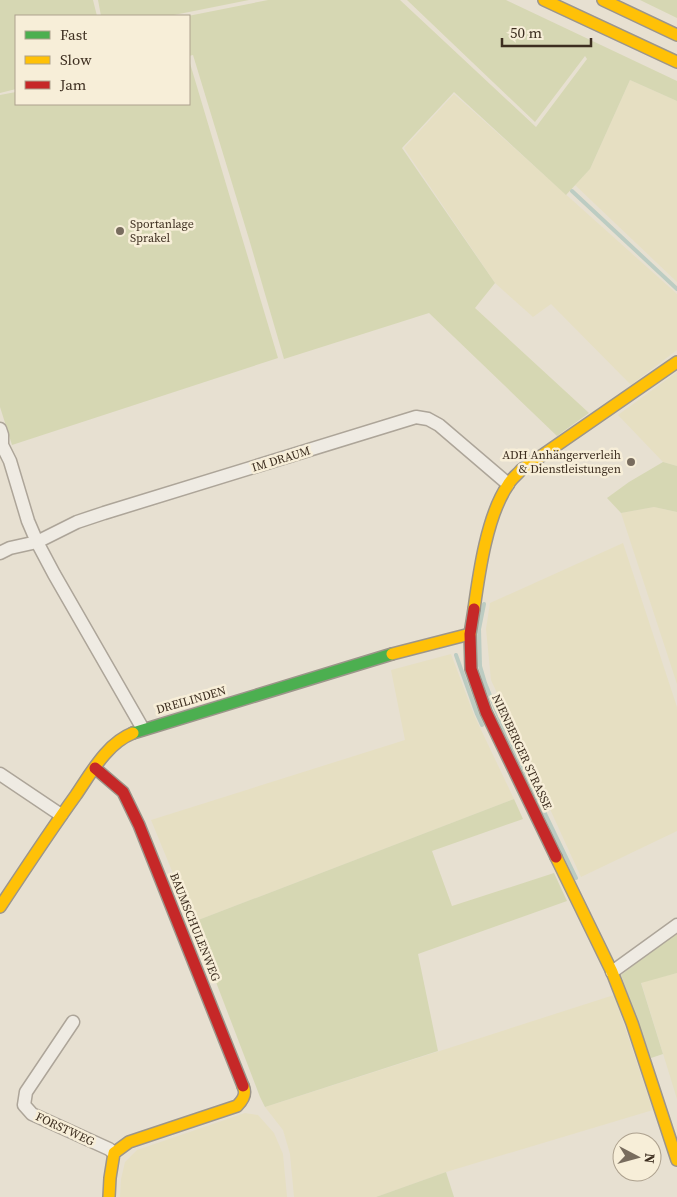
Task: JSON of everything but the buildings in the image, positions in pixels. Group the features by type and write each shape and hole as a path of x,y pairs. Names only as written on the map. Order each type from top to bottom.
{"main road":[{"path":"544,0 677,62"},
{"path":"603,0 677,35"},
{"name":"NIENBERGER STRASSE","path":"677,362 521,470 508,484 490,523 477,584 470,634 471,669 486,712 612,972 632,1023 677,1160"},
{"name":"DREILINDEN","path":"0,907 61,815 95,768 119,740 143,729 413,648 470,634"},
{"name":"BAUMSCHULENWEG","path":"95,768 123,792 139,825 245,1090 243,1100 237,1106 129,1142 114,1153"},
{"path":"109,1197 114,1153"}],"street":[{"name":"IM DRAUM","path":"0,553 10,548 37,542 77,522 104,513 416,417 428,418 439,425 508,484"},
{"path":"0,429 2,445 10,461 28,521 37,542 143,729"},
{"path":"0,774 61,815"},
{"path":"612,972 677,925"},
{"name":"FORSTWEG","path":"73,1022 26,1092 24,1105 32,1114 114,1153"}],"shaded area":[{"path":"630,80 677,101 677,282 575,185 590,169"},
{"path":"454,94 677,294 677,350 631,385 551,304 533,317 495,283 404,148"},
{"path":"677,372 677,466 663,462 618,415"},
{"path":"654,507 677,512 677,684 621,513"},
{"path":"623,543 677,707 677,831 581,877 491,680 486,629 490,603"},
{"path":"451,654 474,715 514,799 193,922 151,820 405,740 391,670"},
{"path":"677,973 677,1099 641,982"},
{"path":"614,995 653,1110 446,1172 376,1197 294,1197 290,1154 283,1130 265,1107"},
{"path":"245,1113 258,1115 274,1133 283,1154 287,1197 120,1197 121,1179 125,1162 137,1150"}],"green space":[{"path":"0,0 93,0 97,15 15,15 15,89 0,93"},
{"path":"98,0 249,0 174,15 101,15"},
{"path":"268,0 400,0 536,127 587,59 585,56 535,122 407,0 506,0 677,81 677,101 630,80 590,169 566,195 454,92 402,148 495,283 475,308 589,413 557,436 429,313 284,359 193,55 190,56 190,16"},
{"path":"640,0 677,0 677,18"},
{"name":"Sportanlage Sprakel","path":"190,63 278,358 12,445 0,407 0,95 15,92 15,105 190,105"},
{"path":"663,462 677,466 677,512 654,507 621,513 607,498 629,482"},
{"path":"514,799 523,819 432,851 452,906 554,873 567,901 418,954 438,1051 265,1107 193,922"},
{"path":"677,932 677,973 641,983 663,1054 651,1058 621,975"},
{"path":"446,1172 454,1197 376,1197"}],"waterway":[{"path":"572,191 677,289"},
{"path":"484,604 479,629 480,666 485,683 500,720 576,878"},
{"path":"456,655 482,725"}],"traffic: fast":[{"path":"133,733 392,654"}],"traffic: slow":[{"path":"544,0 677,62"},
{"path":"603,0 677,35"},
{"path":"474,609 481,562 489,528 501,497 511,481 521,470 677,362"},
{"path":"392,654 470,634"},
{"path":"0,907 100,759 115,744 133,733"},
{"path":"556,857 612,972 632,1023 677,1160"},
{"path":"109,1197 114,1153 129,1142 237,1106 244,1097 243,1086"}],"traffic: jam":[{"path":"474,609 470,634 471,669 486,712 556,857"},
{"path":"95,768 123,792 139,825 243,1086"}],"place":[{"name":"Sportanlage Sprakel","path":"120,231"},
{"name":"ADH Anhängerverleih & Dienstleistungen","path":"631,462"}]}
